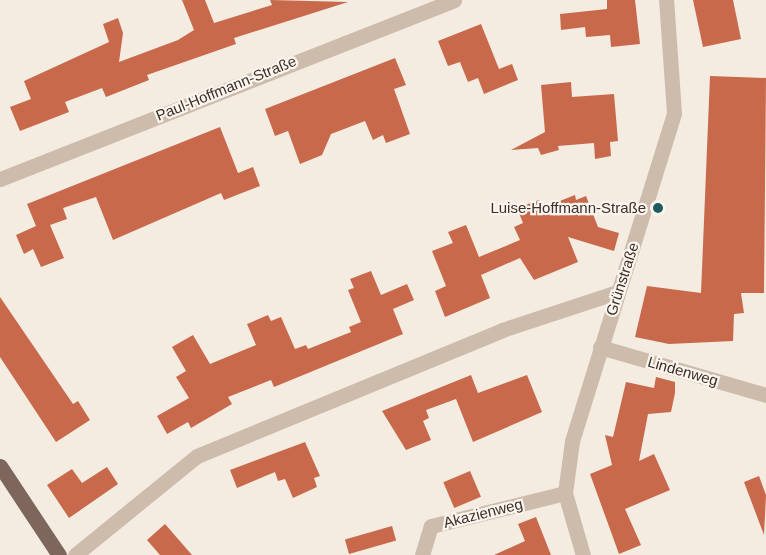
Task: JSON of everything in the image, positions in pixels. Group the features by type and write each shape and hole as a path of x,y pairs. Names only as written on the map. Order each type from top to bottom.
{"main road":[{"path":"0,466 59,555"}],"street":[{"name":"Paul-Hoffmann-Straße","path":"0,178 454,0"},
{"name":"Grünstraße","path":"583,555 565,493 572,441 677,96 666,0"},
{"path":"75,555 197,456 502,330 617,292"},
{"name":"Lindenweg","path":"600,347 766,395"},
{"name":"Akazienweg","path":"422,555 431,526 565,493"}],"building":[{"path":"182,0 205,0 214,23 272,5 270,0 348,2 234,38 236,44 147,75 149,80 106,97 102,88 65,102 69,112 20,131 10,107 31,99 24,81 109,42 103,24 118,18 123,33 119,62 178,40 194,30"},
{"path":"607,0 635,0 640,44 611,47 610,35 586,37 585,27 561,30 560,14 607,9"},
{"path":"693,0 733,0 741,39 703,47"},
{"path":"481,24 499,69 512,64 518,80 484,94 478,78 468,82 460,62 448,66 438,41"},
{"path":"395,58 406,85 394,89 410,134 386,143 383,135 373,140 365,121 331,134 322,155 300,164 288,131 275,136 265,109"},
{"path":"710,76 766,78 764,293 741,293 744,313 734,314 733,341 669,344 635,337 647,286 701,293"},
{"path":"571,82 572,97 614,94 618,141 610,142 611,156 595,159 594,143 558,146 559,150 541,155 538,148 511,150 545,132 541,85"},
{"path":"220,127 238,173 253,167 260,186 224,200 221,193 113,240 96,197 63,208 67,219 50,225 64,258 41,267 33,249 24,254 16,235 36,226 27,204"},
{"path":"575,195 576,200 586,196 598,227 619,233 614,251 568,237 578,262 534,280 520,258 481,275 490,298 445,317 435,291 446,286 432,251 453,243 448,232 466,225 479,257 520,240 514,227 523,223 517,208 539,200 542,208"},
{"path":"371,271 381,295 407,284 414,300 393,309 403,334 274,387 271,380 228,397 232,404 191,428 188,422 167,434 157,416 189,398 176,377 186,371 172,347 193,335 210,364 256,345 247,324 268,315 271,321 281,317 295,349 306,345 308,349 351,332 349,327 361,322 348,290 354,288 350,279"},
{"path":"0,297 73,404 78,401 90,420 56,442 0,357"},
{"path":"471,375 478,393 527,375 542,412 473,442 456,399 426,410 429,418 423,421 431,440 406,450 382,411"},
{"path":"656,377 675,382 675,393 671,412 648,414 639,461 654,454 670,490 625,509 641,545 619,554 590,474 612,465 605,435 613,437 626,382 654,388"},
{"path":"305,442 320,476 314,478 317,487 293,498 285,479 278,481 275,472 237,488 230,470"},
{"path":"107,467 118,484 69,518 47,485 72,469 82,483"},
{"path":"470,471 481,497 454,508 443,482"},
{"path":"759,476 766,495 764,535 744,482"},
{"path":"536,517 551,555 494,555 525,541 518,524"},
{"path":"165,524 192,555 160,555 147,540"},
{"path":"392,526 396,540 349,554 345,540"}],"place":[{"name":"Luise-Hoffmann-Straße","path":"658,208"}]}
